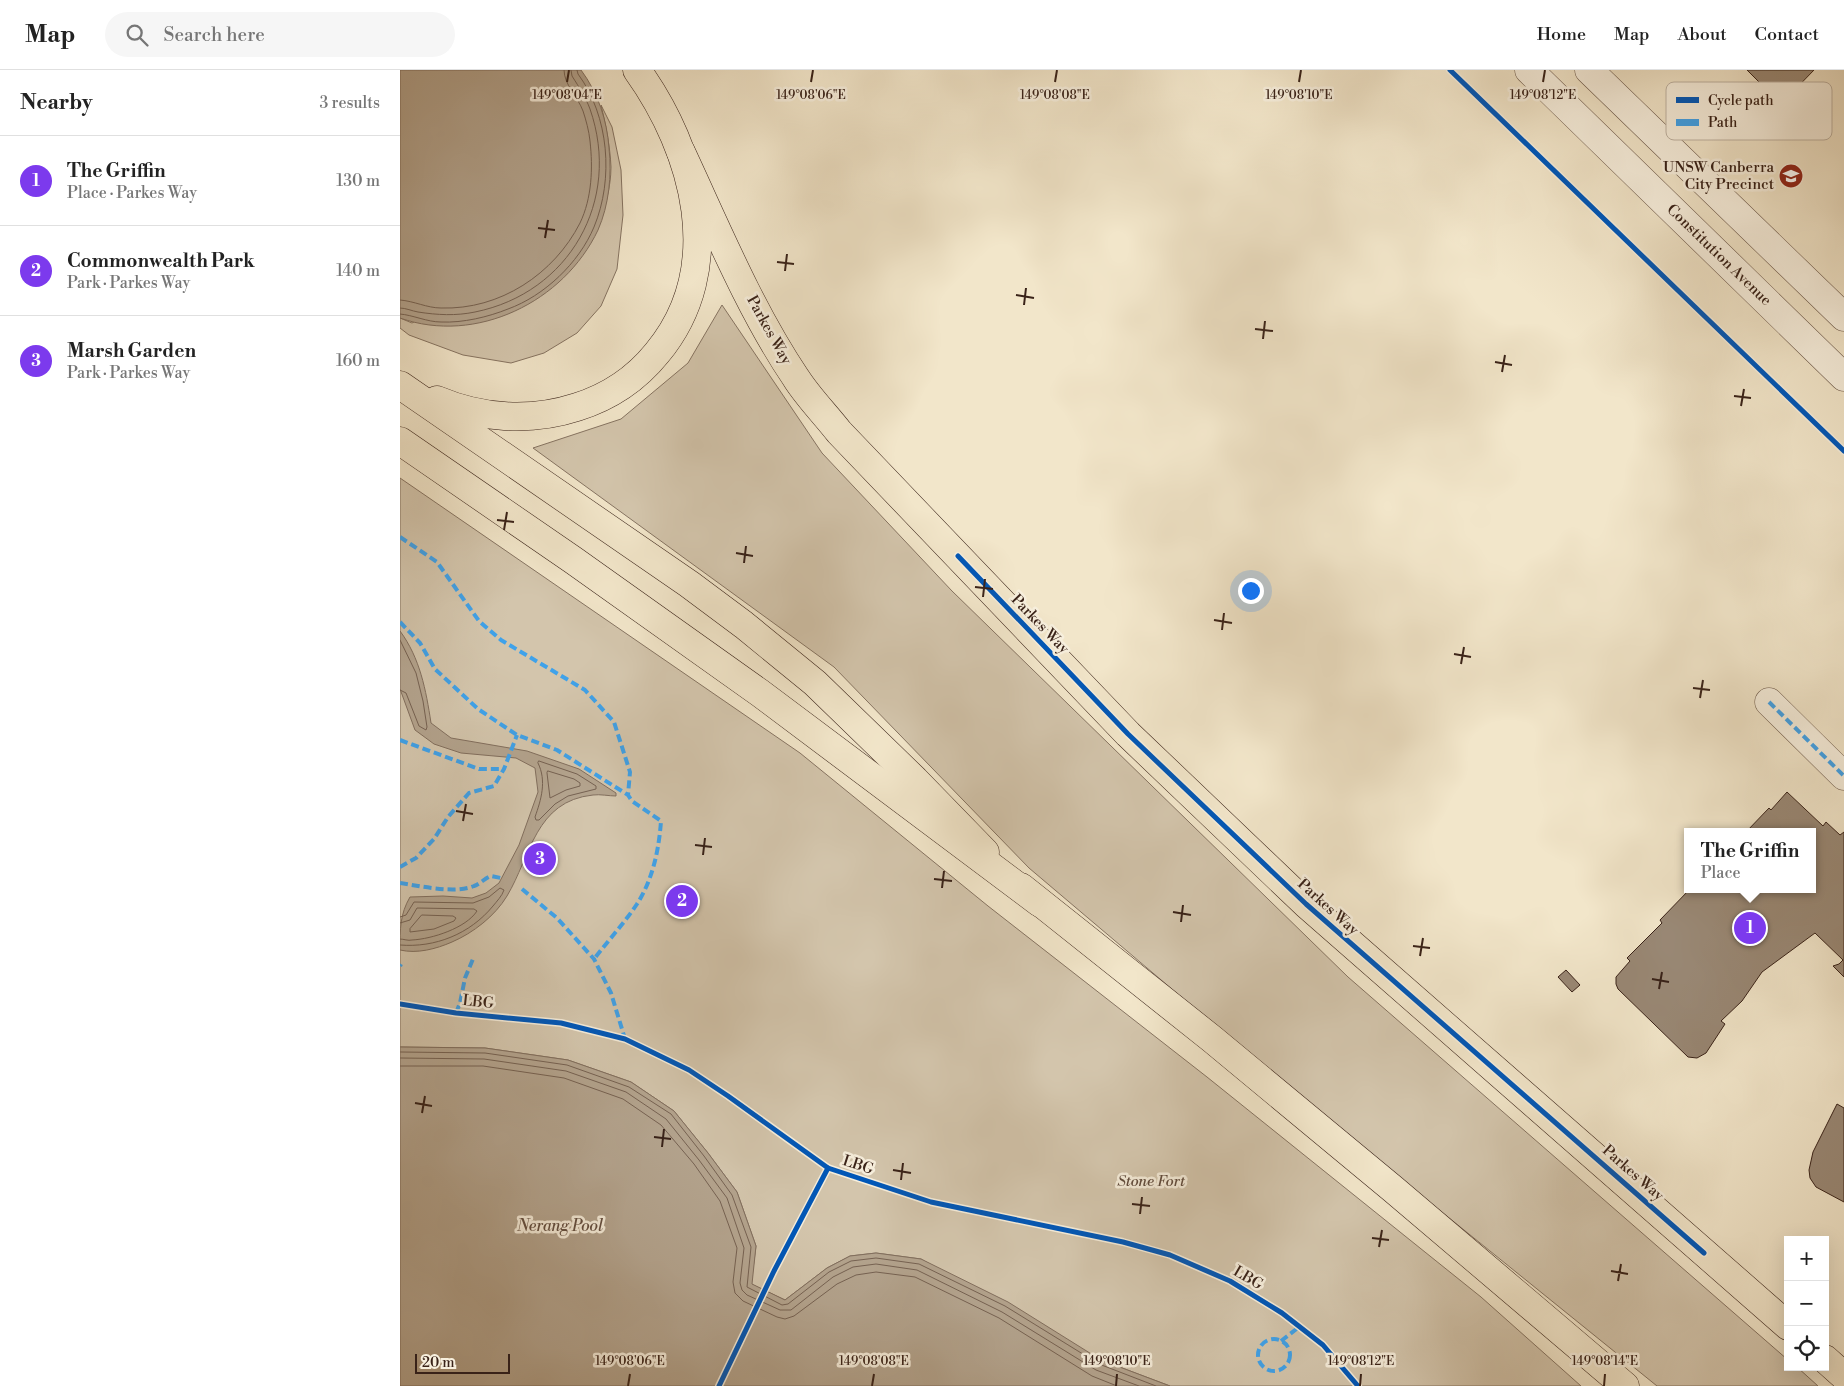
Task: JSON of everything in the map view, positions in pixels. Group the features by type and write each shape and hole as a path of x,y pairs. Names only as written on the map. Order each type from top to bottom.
{"main road":[{"path":"637,70 665,113 680,148"},
{"path":"400,383 441,402 472,411 518,418 567,411 592,402 615,391 649,364 675,330 693,282 697,256 697,227 694,199 656,70"},
{"name":"Parkes Way","path":"680,148 768,333 796,379 839,432 1128,734 1306,904 1784,1322"},
{"path":"400,383 689,584 790,662 815,683 885,750 989,856 1040,903"},
{"path":"400,441 573,560 760,693 1040,903 1212,1039 1393,1189 1625,1386"},
{"path":"1829,1363 1844,1376"}],"street":[{"name":"Constitution Avenue","path":"1528,70 1844,377"},
{"path":"1589,70 1844,317"},
{"path":"1769,702 1844,776"}],"green space":[{"path":"601,105 612,127 621,170 623,215 617,269 601,306 577,333 544,353 511,363 463,355 409,335 400,328 400,318 412,323 598,229 605,207 611,175 608,136"},
{"path":"722,305 822,453 952,591 1348,977 1784,1357 1784,1371 1801,1371 1818,1386 1657,1386 1297,1095 1029,868 834,667 533,448 621,419 688,363"},
{"name":"Stone Fort","path":"400,478 800,753 988,906 1207,1077 1481,1297 1581,1386 1170,1386 1101,1360 921,1259 876,1253 850,1256 827,1268 785,1300 751,1284 756,1246 737,1192 674,1111 631,1082 568,1060 485,1048 400,1047"}],"water":[{"path":"400,70 581,70 597,97 606,127 610,158 609,190 602,220 583,256 563,278 540,297 515,311 487,321 458,326 429,325 400,318"},
{"path":"400,631 413,652 417,663 431,723 451,738 527,751 579,769 616,793 616,796 596,795 574,799 558,808 537,833 507,896 490,917 468,934 452,942 433,949 420,951 400,950 401,922 410,897 443,896 472,898 486,893 499,883 519,845 538,792 535,768 516,758 461,753 434,744 415,730 400,689"},
{"name":"Nerang Pool","path":"400,1047 485,1048 568,1060 631,1082 674,1111 737,1192 756,1246 752,1284 785,1300 827,1268 850,1256 876,1253 921,1259 1008,1302 1101,1360 1170,1386 400,1386"}],"building":[{"path":"1747,70 1814,70 1802,82 1759,82"},
{"path":"1787,792 1823,826 1826,822 1840,835 1844,832 1844,977 1833,966 1843,960 1815,933 1762,972 1742,1001 1721,1021 1725,1024 1706,1053 1697,1058 1688,1057 1618,989 1616,977 1630,961 1627,958 1662,923 1660,920 1686,893 1816,893 1816,828 1750,828 1769,808 1771,810"},
{"path":"1566,970 1580,985 1572,992 1558,977"},
{"path":"1837,1104 1844,1108 1844,1202 1816,1187 1810,1178 1809,1170 1813,1152"}],"marked path":[{"path":"400,537 437,562 479,621 501,640 585,690 614,722 630,772 628,795"},
{"path":"400,622 420,643 435,669 478,709 517,735 557,750 628,795 632,801 661,821 654,864 643,894 627,918 594,959"},
{"path":"1769,702 1844,776"},
{"path":"400,867 416,858 434,839 448,817 469,793 494,786 504,769 517,735"},
{"path":"400,740 479,769 504,769"},
{"path":"400,883 437,889 457,889 474,886 491,876 501,878"},
{"path":"522,889 557,918 594,959 611,993 625,1039"},
{"path":"456,1013 465,978 473,959"},
{"path":"1281,1341 1299,1327"},
{"path":"1274,1339 1285,1344 1290,1355 1285,1366 1274,1371 1263,1366 1258,1355 1263,1344 1274,1339"}],"cycle path":[{"path":"1450,70 1844,451"},
{"path":"958,556 1128,734 1306,904 1704,1253"},
{"name":"LBG","path":"400,1004 456,1013 561,1023 625,1039 689,1070 828,1168 931,1202 1123,1242 1170,1255 1230,1281 1282,1313 1323,1345 1358,1386"},
{"path":"719,1386 774,1271 828,1168"}],"place":[{"name":"UNSW Canberra City Precinct","path":"1791,176"},
{"name":"Marsh Garden","path":"540,859"},
{"name":"Commonwealth Park","path":"682,901"},
{"name":"The Griffin","path":"1750,928"}]}
